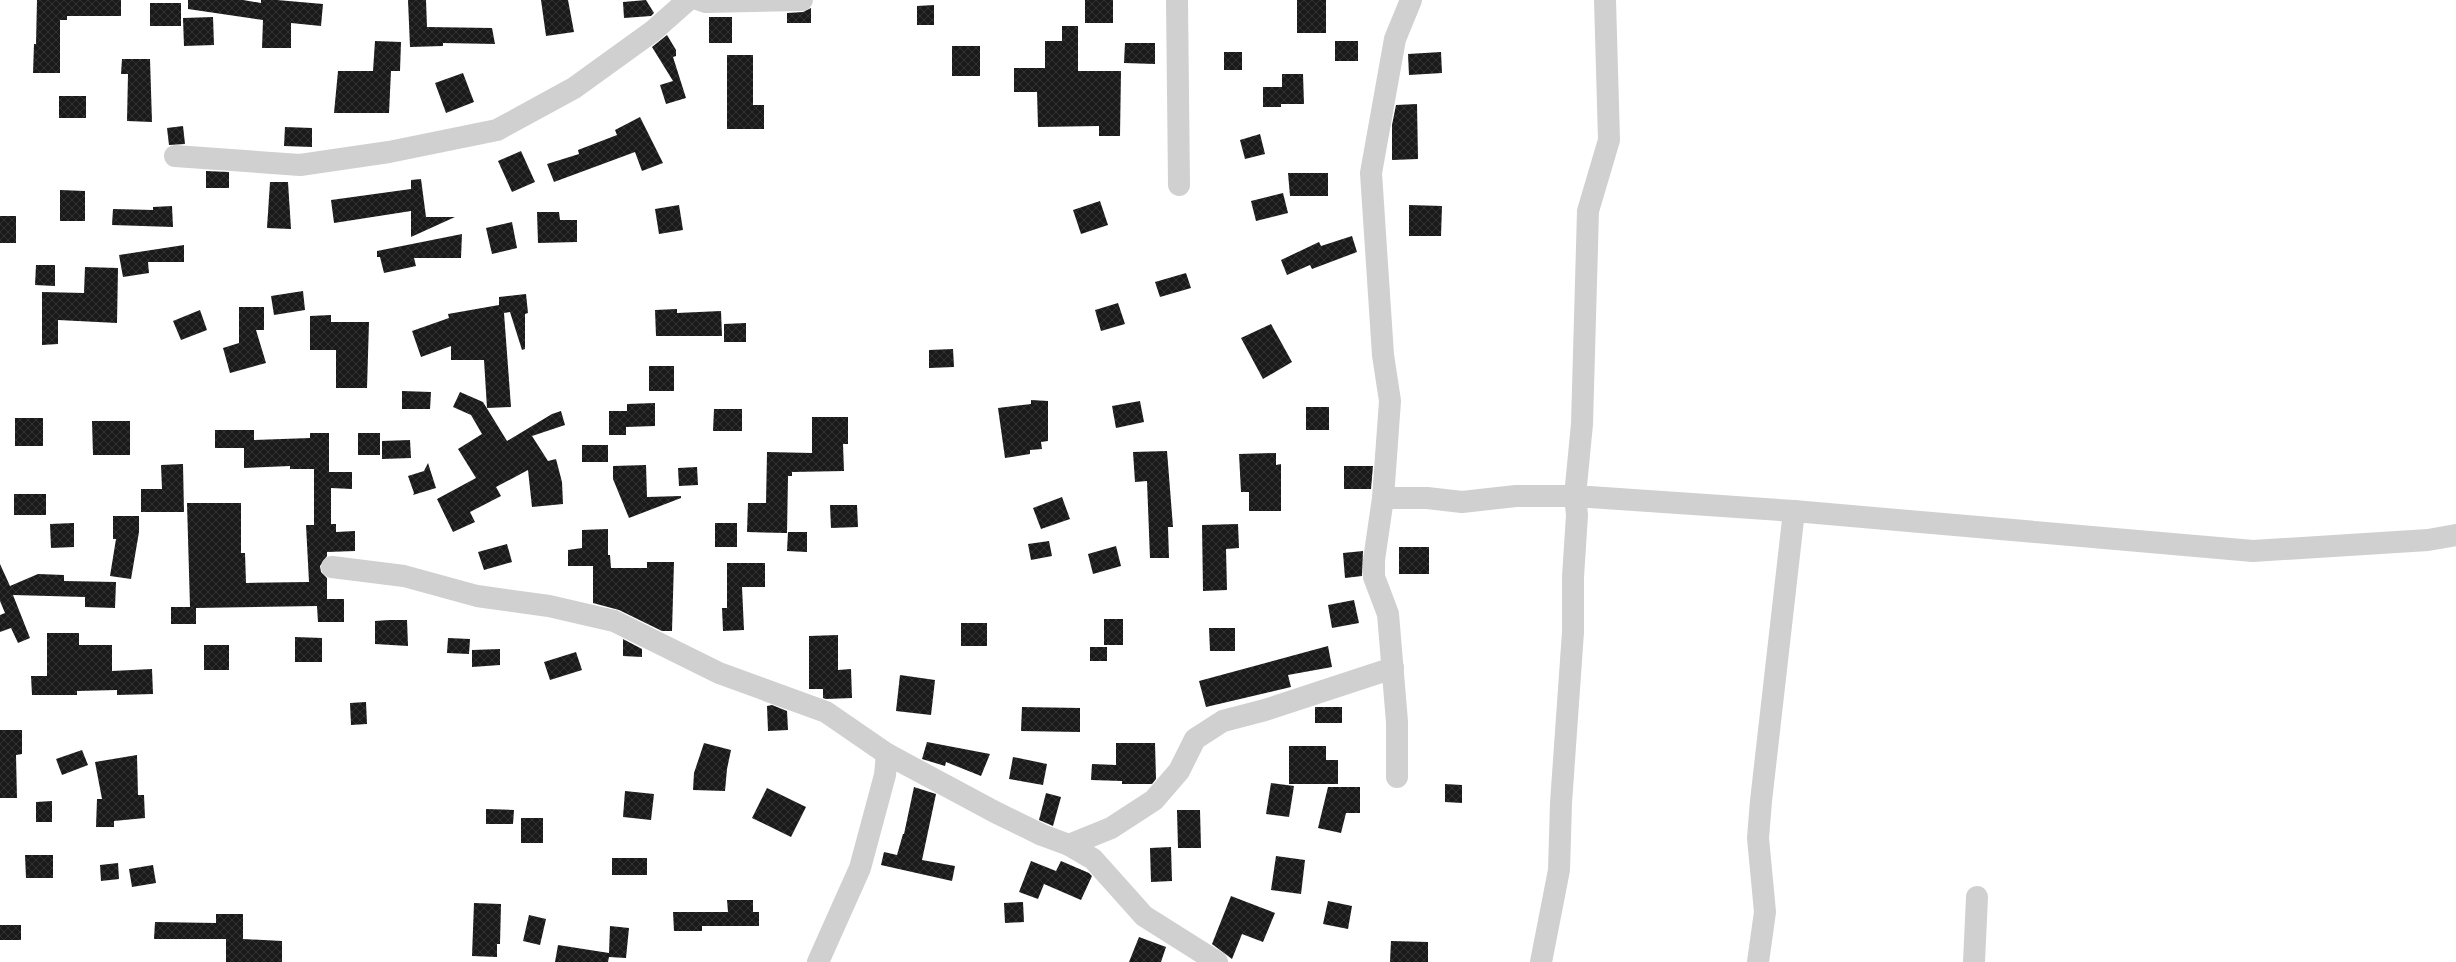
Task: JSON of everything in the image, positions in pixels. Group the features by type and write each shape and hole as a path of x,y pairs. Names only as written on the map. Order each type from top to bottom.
{"street":[{"path":"175,156 300,165 389,152 496,130 574,88 653,31 688,0"},
{"path":"700,0 706,2 802,0"},
{"path":"1177,0 1179,185"},
{"path":"1397,777 1397,722 1388,614 1374,577 1374,560 1383,498 1390,401 1383,354 1372,173 1395,39 1410,0"},
{"path":"1541,962 1559,870 1561,803 1572,632 1572,577 1577,515 1575,496 1582,424 1588,211 1609,140 1605,0"},
{"path":"1383,498 1427,498 1462,502 1516,496 1575,496 1794,511 2253,551 2428,540 2456,535"},
{"path":"1758,962 1765,912 1758,838 1760,801 1794,511"},
{"path":"332,567 404,576 477,596 549,606 614,621 719,673 826,712 887,754 995,812 1042,835 1069,845 1093,859 1144,916 1218,962"},
{"path":"1069,845 1111,828 1154,800 1179,771 1195,739 1223,722 1265,710 1393,668"},
{"path":"818,962 860,868 875,806 885,776 887,754"},
{"path":"1974,962 1978,897"}],"building":[{"path":"37,0 121,0 121,16 67,16 67,20 60,20 60,73 33,73 34,44 36,44"},
{"path":"188,0 243,0 261,3 261,0 277,0 323,4 321,26 291,23 291,48 262,48 263,20 188,9"},
{"path":"408,0 426,0 427,27 492,28 495,44 443,43 443,46 410,47"},
{"path":"541,0 568,0 574,32 546,36"},
{"path":"646,0 654,13 651,16 624,18 623,2"},
{"path":"1085,0 1113,0 1113,23 1085,23"},
{"path":"1297,0 1326,0 1326,33 1297,33"},
{"path":"150,3 181,3 181,26 150,26"},
{"path":"934,5 934,25 917,25 917,6"},
{"path":"811,8 811,23 787,23 787,13 803,12"},
{"path":"213,17 214,45 184,46 183,18"},
{"path":"709,17 732,17 732,43 709,43"},
{"path":"1062,26 1078,26 1078,71 1121,71 1120,136 1099,136 1099,126 1038,127 1037,92 1014,92 1014,68 1045,68 1045,41 1062,41"},
{"path":"667,35 676,50 676,56 673,57 686,98 666,104 660,85 673,81 652,47"},
{"path":"375,41 401,42 400,71 391,71 389,113 334,113 338,71 373,71"},
{"path":"1335,41 1358,41 1358,61 1335,61"},
{"path":"1125,43 1155,43 1155,64 1124,63"},
{"path":"952,46 980,46 980,76 952,76"},
{"path":"1224,52 1242,52 1242,70 1224,70"},
{"path":"1441,52 1442,73 1409,75 1408,54"},
{"path":"727,55 753,55 753,105 764,105 764,129 727,129"},
{"path":"122,59 150,59 152,122 127,121 128,74 121,74"},
{"path":"463,73 474,102 446,113 435,83"},
{"path":"1282,74 1303,74 1304,104 1281,104 1281,107 1263,107 1263,87 1282,87"},
{"path":"59,96 86,96 86,118 59,118"},
{"path":"1417,104 1418,159 1392,160 1392,125 1396,105"},
{"path":"640,117 663,163 642,171 635,152 554,182 547,164 579,154 578,150 617,135 615,130"},
{"path":"183,126 185,144 169,145 167,128"},
{"path":"285,127 312,128 312,147 284,146"},
{"path":"1260,134 1265,154 1245,159 1240,140"},
{"path":"521,151 535,182 512,192 498,161"},
{"path":"206,171 229,172 229,188 206,188"},
{"path":"1288,173 1328,173 1328,196 1290,196"},
{"path":"421,179 426,217 455,217 411,237 411,211 334,223 331,200 411,189 411,180"},
{"path":"270,182 288,182 291,229 267,228"},
{"path":"60,190 85,191 85,221 60,221"},
{"path":"1283,193 1288,213 1256,221 1251,201"},
{"path":"1100,201 1108,225 1081,234 1073,210"},
{"path":"679,205 683,230 659,234 655,209"},
{"path":"1409,205 1442,206 1441,236 1409,236"},
{"path":"172,206 173,227 112,225 113,209 153,210 153,207"},
{"path":"537,212 559,212 560,220 577,220 577,242 538,243"},
{"path":"0,216 16,216 16,243 0,243"},
{"path":"512,222 517,248 492,254 486,228"},
{"path":"462,234 461,258 414,258 416,266 384,273 380,257 377,257 377,251"},
{"path":"1352,236 1357,252 1312,269 1310,265 1287,275 1281,260 1319,242 1321,246"},
{"path":"184,245 184,262 148,262 149,273 123,277 119,255"},
{"path":"36,265 55,265 55,286 35,285"},
{"path":"85,267 118,268 117,323 58,320 58,344 42,345 42,292 84,293"},
{"path":"1186,273 1191,288 1160,297 1155,282"},
{"path":"303,291 305,310 274,315 271,296"},
{"path":"526,294 528,313 525,314 525,349 522,350 510,312 504,313 511,407 487,408 484,360 451,360 451,346 421,357 412,331 449,318 448,314 499,305 499,297"},
{"path":"1118,303 1125,324 1101,331 1095,310"},
{"path":"239,307 264,307 264,330 256,330 266,363 230,373 223,348 239,343"},
{"path":"677,309 677,313 721,311 722,336 656,336 655,310"},
{"path":"200,310 207,330 181,340 173,321"},
{"path":"331,315 331,322 369,322 367,388 336,388 336,350 310,350 310,316"},
{"path":"746,323 746,342 724,342 724,324"},
{"path":"1271,324 1292,362 1263,379 1241,338"},
{"path":"953,349 954,367 929,368 929,350"},
{"path":"649,366 674,366 674,391 649,391"},
{"path":"402,391 431,392 430,409 402,409"},
{"path":"460,392 483,402 507,441 552,414 561,411 565,425 532,436 548,461 556,459 562,482 563,504 532,507 528,470 496,487 501,496 470,512 475,522 453,532 437,499 476,478 458,449 482,434 471,415 453,407"},
{"path":"1031,400 1048,401 1048,441 1041,442 1042,449 1030,450 1030,454 1005,458 998,408 1031,404"},
{"path":"1140,401 1144,422 1116,428 1112,406"},
{"path":"655,403 655,426 626,427 626,435 609,435 609,411 627,411 627,404"},
{"path":"1306,407 1329,407 1329,430 1306,430"},
{"path":"714,409 742,409 742,431 713,431"},
{"path":"812,417 848,417 848,444 843,444 844,471 792,472 792,476 788,476 787,533 747,532 748,503 766,503 767,452 812,453"},
{"path":"15,418 43,418 43,446 15,446"},
{"path":"92,421 130,421 130,455 93,455"},
{"path":"215,430 254,430 254,440 310,438 310,433 329,433 329,472 352,472 352,489 331,488 331,524 336,524 336,532 355,531 355,551 327,552 327,556 320,566 321,572 327,578 327,599 344,599 344,622 318,622 317,606 196,608 196,624 171,624 171,607 190,607 187,503 241,503 241,553 245,553 246,583 309,582 306,525 314,525 314,469 290,469 290,466 244,468 244,448 215,448"},
{"path":"358,433 380,433 380,455 358,455"},
{"path":"410,440 411,458 382,459 382,441"},
{"path":"582,445 608,445 608,462 582,462"},
{"path":"1167,451 1173,527 1168,527 1169,558 1150,558 1147,481 1135,482 1133,452"},
{"path":"1276,453 1276,465 1281,464 1281,511 1249,511 1249,492 1241,492 1239,454"},
{"path":"428,463 436,488 413,495 414,493 408,476 424,471"},
{"path":"183,464 184,512 141,512 141,489 162,489 161,465"},
{"path":"646,465 647,497 681,496 681,498 629,518 613,479 613,466"},
{"path":"1344,466 1373,466 1371,489 1344,489"},
{"path":"697,467 698,485 679,486 678,468"},
{"path":"14,494 46,494 46,515 14,515"},
{"path":"1062,497 1070,519 1041,529 1033,508"},
{"path":"830,505 857,505 858,527 831,528"},
{"path":"113,516 139,516 139,532 131,579 110,576 116,539 113,539"},
{"path":"74,523 74,547 51,548 50,524"},
{"path":"715,523 737,523 737,547 715,547"},
{"path":"1238,524 1239,548 1226,549 1227,590 1203,591 1202,525"},
{"path":"608,529 608,555 610,555 611,568 647,568 647,562 674,562 672,631 662,631 619,610 593,603 593,566 568,566 568,550 582,548 582,530"},
{"path":"788,532 807,532 807,552 787,551"},
{"path":"1049,541 1052,556 1031,560 1028,544"},
{"path":"507,544 512,562 484,570 478,552"},
{"path":"1116,546 1121,566 1093,574 1088,554"},
{"path":"1399,547 1429,547 1429,574 1399,574"},
{"path":"1363,551 1362,576 1345,578 1343,553"},
{"path":"727,563 765,563 765,587 742,587 744,630 723,631 722,608 727,608"},
{"path":"0,564 10,586 38,574 64,575 64,581 116,582 115,608 85,607 85,597 13,595 30,638 18,643 11,628 0,632 0,615 5,613 0,601"},
{"path":"1354,600 1359,623 1332,628 1328,605"},
{"path":"1104,619 1123,619 1123,645 1104,645"},
{"path":"407,620 408,646 375,644 375,621"},
{"path":"961,623 987,623 987,646 961,646"},
{"path":"1209,628 1235,628 1235,651 1210,651"},
{"path":"47,633 79,633 79,645 112,645 112,671 152,669 153,694 117,695 117,690 77,691 77,695 32,695 31,676 47,676"},
{"path":"838,635 838,670 851,669 852,698 826,699 823,698 823,689 809,689 809,636"},
{"path":"295,637 322,638 322,662 295,662"},
{"path":"448,638 470,639 469,654 447,653"},
{"path":"623,639 642,649 642,657 623,656"},
{"path":"204,645 229,645 229,670 204,670"},
{"path":"1328,646 1332,667 1288,675 1291,687 1206,707 1199,681"},
{"path":"1090,647 1107,647 1107,661 1090,661"},
{"path":"500,649 500,665 472,667 472,650"},
{"path":"576,652 582,670 550,680 544,662"},
{"path":"900,675 935,680 931,715 896,711"},
{"path":"366,702 367,724 351,725 350,703"},
{"path":"772,705 787,711 788,730 768,731 767,706"},
{"path":"1022,707 1080,708 1080,732 1021,731"},
{"path":"1315,707 1342,707 1342,723 1315,723"},
{"path":"0,730 22,730 22,754 16,755 17,798 0,798"},
{"path":"927,742 990,754 981,776 946,762 945,766 922,759"},
{"path":"704,743 731,750 727,769 725,791 693,790 694,773"},
{"path":"1116,743 1155,743 1156,779 1152,784 1122,784 1122,781 1091,780 1092,764 1116,765"},
{"path":"1289,746 1326,746 1326,760 1338,760 1338,784 1289,784"},
{"path":"82,750 88,765 62,775 56,759"},
{"path":"137,755 138,795 144,795 145,818 114,821 114,827 96,827 97,799 102,799 95,762"},
{"path":"1013,757 1047,764 1043,785 1009,779"},
{"path":"1271,783 1294,786 1289,817 1266,814"},
{"path":"1445,784 1462,785 1462,803 1445,802"},
{"path":"914,787 936,794 922,860 955,866 952,881 881,865 884,852 897,855 904,834"},
{"path":"1328,787 1360,787 1360,813 1346,813 1341,833 1318,828"},
{"path":"767,788 806,807 791,837 752,818"},
{"path":"625,791 654,794 651,820 623,817"},
{"path":"1046,793 1061,797 1053,826 1039,820"},
{"path":"52,801 52,822 36,822 36,802"},
{"path":"486,809 514,810 513,824 486,824"},
{"path":"1177,810 1200,810 1201,848 1178,848"},
{"path":"521,818 543,818 543,843 521,843"},
{"path":"1171,847 1172,881 1151,882 1150,848"},
{"path":"25,855 53,855 53,878 26,878"},
{"path":"1276,856 1305,860 1301,894 1271,890"},
{"path":"612,858 647,858 647,875 612,875"},
{"path":"1031,861 1056,871 1061,861 1089,873 1092,876 1081,900 1044,884 1038,899 1019,892"},
{"path":"118,863 119,879 101,881 100,865"},
{"path":"153,865 156,883 132,887 129,869"},
{"path":"1231,896 1275,913 1263,942 1242,934 1232,959 1212,944"},
{"path":"727,900 753,900 753,912 759,912 759,926 702,926 702,931 674,931 673,912 728,912"},
{"path":"1328,901 1352,906 1348,929 1323,924"},
{"path":"1023,902 1024,922 1005,923 1004,903"},
{"path":"474,903 501,904 500,944 497,944 497,957 472,956"},
{"path":"216,914 243,914 243,939 282,941 282,962 226,962 226,939 154,939 155,922 216,923"},
{"path":"529,915 546,919 540,945 523,941"},
{"path":"0,925 21,925 21,940 0,940"},
{"path":"610,926 629,928 626,958 609,957 608,962 555,962 558,945 609,953"},
{"path":"1139,937 1166,947 1161,962 1129,962"},
{"path":"1391,941 1428,942 1428,962 1390,962"}]}
